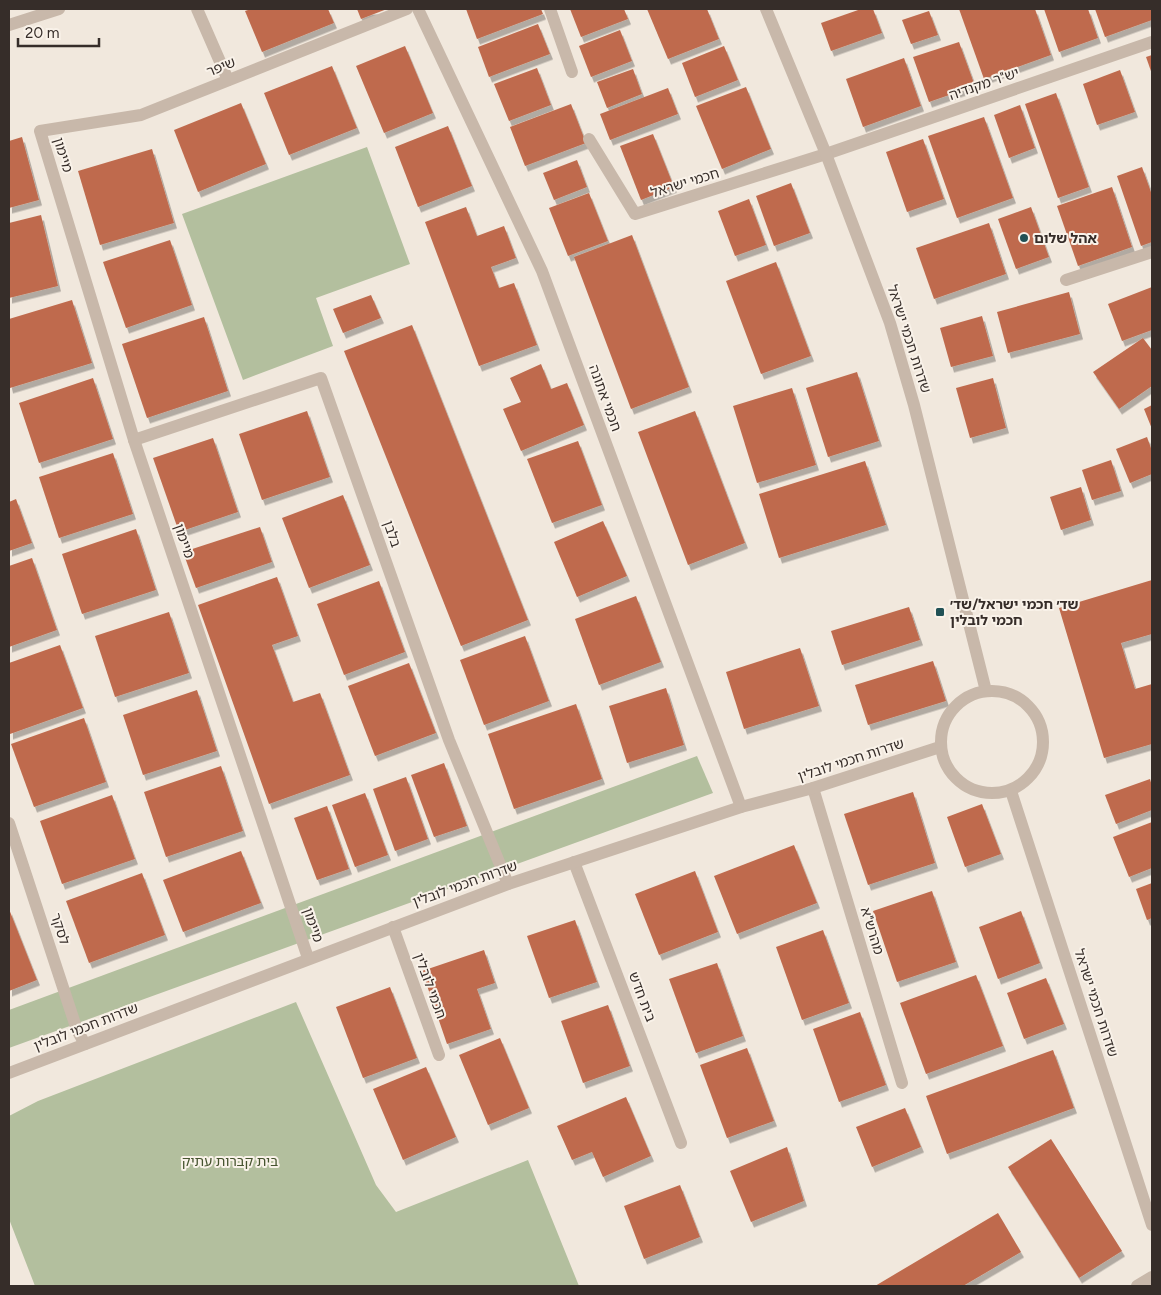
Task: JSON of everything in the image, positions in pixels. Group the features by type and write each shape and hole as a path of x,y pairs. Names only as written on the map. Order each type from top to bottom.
{"street":[{"path":"9,25 59,9"},
{"path":"197,9 228,80"},
{"name":"שיפר","path":"40,130 141,115 407,9"},
{"name":"חכמי אתונה","path":"418,9 542,271 741,807"},
{"path":"550,9 572,72"},
{"name":"שדרות חכמי ישראל","path":"766,9 826,154 890,323 914,405 986,690"},
{"name":"יש\"ר מקנדיה","path":"826,154 1152,42"},
{"name":"מיימון","path":"40,130 134,440 308,958"},
{"name":"חכמי ישראל","path":"589,139 635,214 826,154"},
{"path":"1066,280 1152,252"},
{"name":"בלבן","path":"134,440 321,378 449,740 508,884"},
{"path":"986,690 1010,694 1025,702 1036,716 1043,732 1044,747 1039,765 1028,780 1012,790 986,794 972,790 956,780 945,765 940,747 940,736 945,719 956,705 970,695 986,690"},
{"name":"שדרות חכמי לובלין","path":"9,1073 308,958 508,884 741,807 813,788 940,747"},
{"name":"מהרש\"א","path":"813,788 902,1083"},
{"name":"שדרות חכמי ישראל","path":"1012,790 1152,1225"},
{"name":"לסקר","path":"9,823 84,1044"},
{"name":"בית חדש","path":"574,862 681,1143"},
{"name":"חכמי לובלין","path":"392,927 439,1055"},
{"path":"1136,1286 1152,1277"}],"green space":[{"path":"367,147 410,264 316,298 333,346 243,380 182,214"},
{"path":"697,756 713,793 9,1048 9,1010"},
{"name":"בית קברות עתיק","path":"296,1002 376,1185 396,1212 528,1160 579,1286 35,1286 9,1219 9,1116 38,1101"}],"building":[{"path":"251,9 328,9 334,23 262,52 245,11"},
{"path":"357,9 387,9 361,19"},
{"path":"466,9 541,9 543,14 477,39"},
{"path":"570,9 624,9 628,19 581,37"},
{"path":"647,9 707,9 719,39 668,59"},
{"path":"861,9 873,9 882,33 831,51 821,23"},
{"path":"959,9 1035,9 1051,55 984,79"},
{"path":"1044,9 1088,9 1098,38 1059,52"},
{"path":"1095,9 1152,9 1152,20 1105,37"},
{"path":"929,11 938,35 911,44 902,20"},
{"path":"538,24 550,54 489,77 478,47"},
{"path":"620,30 632,61 591,77 579,46"},
{"path":"959,42 975,86 929,102 913,57"},
{"path":"405,46 433,113 384,133 356,66"},
{"path":"724,46 738,80 695,97 682,63"},
{"path":"1152,55 1152,74 1146,57"},
{"path":"904,58 921,106 863,127 846,79"},
{"path":"332,66 357,128 289,155 264,93"},
{"path":"537,68 551,105 509,121 494,84"},
{"path":"633,69 642,94 607,108 597,82"},
{"path":"1120,70 1135,112 1097,125 1083,84"},
{"path":"746,87 771,149 722,169 696,106"},
{"path":"668,88 678,114 610,140 600,114"},
{"path":"1056,93 1089,187 1058,198 1025,104"},
{"path":"241,103 266,164 198,192 174,130"},
{"path":"571,104 586,143 525,166 510,127"},
{"path":"1020,105 1035,148 1009,158 994,115"},
{"path":"984,117 1013,198 957,218 928,136"},
{"path":"448,126 472,186 418,207 395,147"},
{"path":"653,134 674,187 641,200 620,146"},
{"path":"22,137 39,200 9,208 9,141"},
{"path":"923,139 944,199 907,212 886,152"},
{"path":"152,149 174,223 100,245 78,171"},
{"path":"577,160 587,187 554,200 543,173"},
{"path":"1142,167 1152,195 1152,242 1141,246 1117,176"},
{"path":"791,183 810,233 774,246 756,196"},
{"path":"1112,187 1132,247 1078,266 1057,206"},
{"path":"589,193 608,241 568,256 549,208"},
{"path":"749,199 766,245 735,256 718,211"},
{"path":"466,207 477,236 504,226 516,258 491,267 499,288 514,283 537,345 479,366 425,222"},
{"name":"אהל שלום","path":"1031,207 1049,257 1016,269 998,219"},
{"path":"41,215 58,286 9,298 9,223"},
{"path":"989,223 1006,274 934,299 916,248"},
{"path":"632,235 689,387 631,409 574,257"},
{"path":"170,240 192,305 126,328 103,262"},
{"path":"776,262 811,356 761,374 726,281"},
{"path":"1152,287 1152,330 1122,341 1108,304"},
{"path":"1069,292 1080,334 1008,353 997,312"},
{"path":"371,295 381,318 343,333 333,309"},
{"path":"72,300 92,363 10,388 9,319"},
{"path":"982,316 993,356 951,367 940,328"},
{"path":"204,317 228,391 147,418 122,344"},
{"path":"412,325 528,620 461,646 344,351"},
{"path":"1143,338 1152,350 1152,386 1119,409 1093,372"},
{"path":"541,364 551,389 567,383 584,425 521,451 503,409 521,402 510,378"},
{"path":"857,372 879,441 828,457 806,388"},
{"path":"93,378 113,439 39,463 19,403"},
{"path":"993,378 1006,428 970,438 956,388"},
{"path":"792,388 816,465 757,483 733,406"},
{"path":"1152,405 1152,429 1144,409"},
{"path":"307,411 330,477 262,500 239,434"},
{"path":"695,411 745,543 688,565 638,432"},
{"path":"1147,437 1152,451 1152,474 1130,483 1116,449"},
{"path":"213,438 238,512 179,532 153,458"},
{"path":"578,441 602,505 552,523 527,459"},
{"path":"113,453 133,514 59,538 39,477"},
{"path":"1111,460 1121,491 1092,500 1082,470"},
{"path":"865,461 886,525 779,558 759,494"},
{"path":"1081,487 1091,520 1061,530 1050,497"},
{"path":"343,495 370,565 309,588 282,518"},
{"path":"16,499 32,543 9,551 9,502"},
{"path":"603,521 627,576 577,597 554,542"},
{"path":"260,527 272,562 196,588 183,552"},
{"path":"136,529 156,590 82,614 62,554"},
{"path":"32,558 57,630 9,647 9,566"},
{"path":"277,577 298,636 272,645 293,702 320,693 350,775 269,804 198,605"},
{"path":"1152,580 1152,634 1121,643 1135,689 1152,684 1152,744 1104,758 1059,608"},
{"path":"379,581 405,652 344,675 317,604"},
{"path":"636,596 661,662 599,685 575,619"},
{"path":"909,607 920,640 842,665 831,631"},
{"path":"169,612 189,673 115,697 95,636"},
{"path":"525,636 549,701 484,725 460,660"},
{"path":"60,645 83,708 10,734 9,663"},
{"path":"800,648 819,706 744,729 726,672"},
{"path":"933,661 946,701 868,725 855,685"},
{"path":"409,663 436,733 375,756 348,686"},
{"path":"666,688 684,745 627,763 609,706"},
{"path":"197,690 217,751 143,775 123,715"},
{"path":"576,704 602,779 514,809 488,734"},
{"path":"84,718 106,782 34,807 11,744"},
{"path":"444,763 467,826 434,837 411,775"},
{"path":"221,766 243,831 166,857 144,792"},
{"path":"406,777 428,839 395,851 373,789"},
{"path":"1150,779 1152,786 1152,810 1116,824 1105,795"},
{"path":"913,792 935,863 868,885 844,814"},
{"path":"365,793 388,855 355,867 332,805"},
{"path":"112,795 135,859 62,884 40,821"},
{"path":"982,804 1001,854 965,867 947,817"},
{"path":"327,806 349,869 317,880 294,818"},
{"path":"1152,822 1152,868 1129,877 1113,837"},
{"path":"794,845 817,903 737,934 714,876"},
{"path":"241,851 261,903 183,932 163,880"},
{"path":"695,871 718,932 659,955 635,894"},
{"path":"142,873 165,935 89,963 66,901"},
{"path":"1152,883 1152,918 1147,920 1136,889"},
{"path":"932,891 956,962 897,982 873,911"},
{"path":"9,909 37,980 9,991"},
{"path":"1021,911 1040,963 998,979 979,927"},
{"path":"575,920 597,982 549,998 527,936"},
{"path":"823,930 849,1003 802,1020 776,947"},
{"path":"484,950 495,983 477,989 491,1029 447,1044 422,971"},
{"path":"717,963 743,1036 696,1053 669,979"},
{"path":"976,975 1003,1046 926,1074 900,1003"},
{"path":"1046,978 1064,1024 1024,1039 1007,993"},
{"path":"390,987 417,1058 363,1078 336,1007"},
{"path":"608,1005 630,1066 583,1083 561,1021"},
{"path":"860,1012 886,1085 839,1102 813,1029"},
{"path":"500,1038 529,1108 488,1125 459,1055"},
{"path":"747,1048 774,1121 727,1138 700,1065"},
{"path":"1053,1050 1074,1108 947,1154 926,1096"},
{"path":"426,1067 456,1137 403,1160 373,1089"},
{"path":"626,1097 651,1156 603,1177 592,1152 572,1160 557,1126"},
{"path":"905,1108 921,1147 872,1167 856,1127"},
{"path":"1051,1139 1122,1251 1079,1278 1008,1167"},
{"path":"787,1147 804,1201 751,1222 730,1171"},
{"path":"680,1185 700,1237 644,1259 624,1206"},
{"path":"998,1213 1021,1252 963,1286 875,1286"}],"place":[{"name":"אהל שלום","path":"1024,238"},
{"name":"שד׳ חכמי ישראל/שד׳ חכמי לובלין","path":"940,612"}]}
